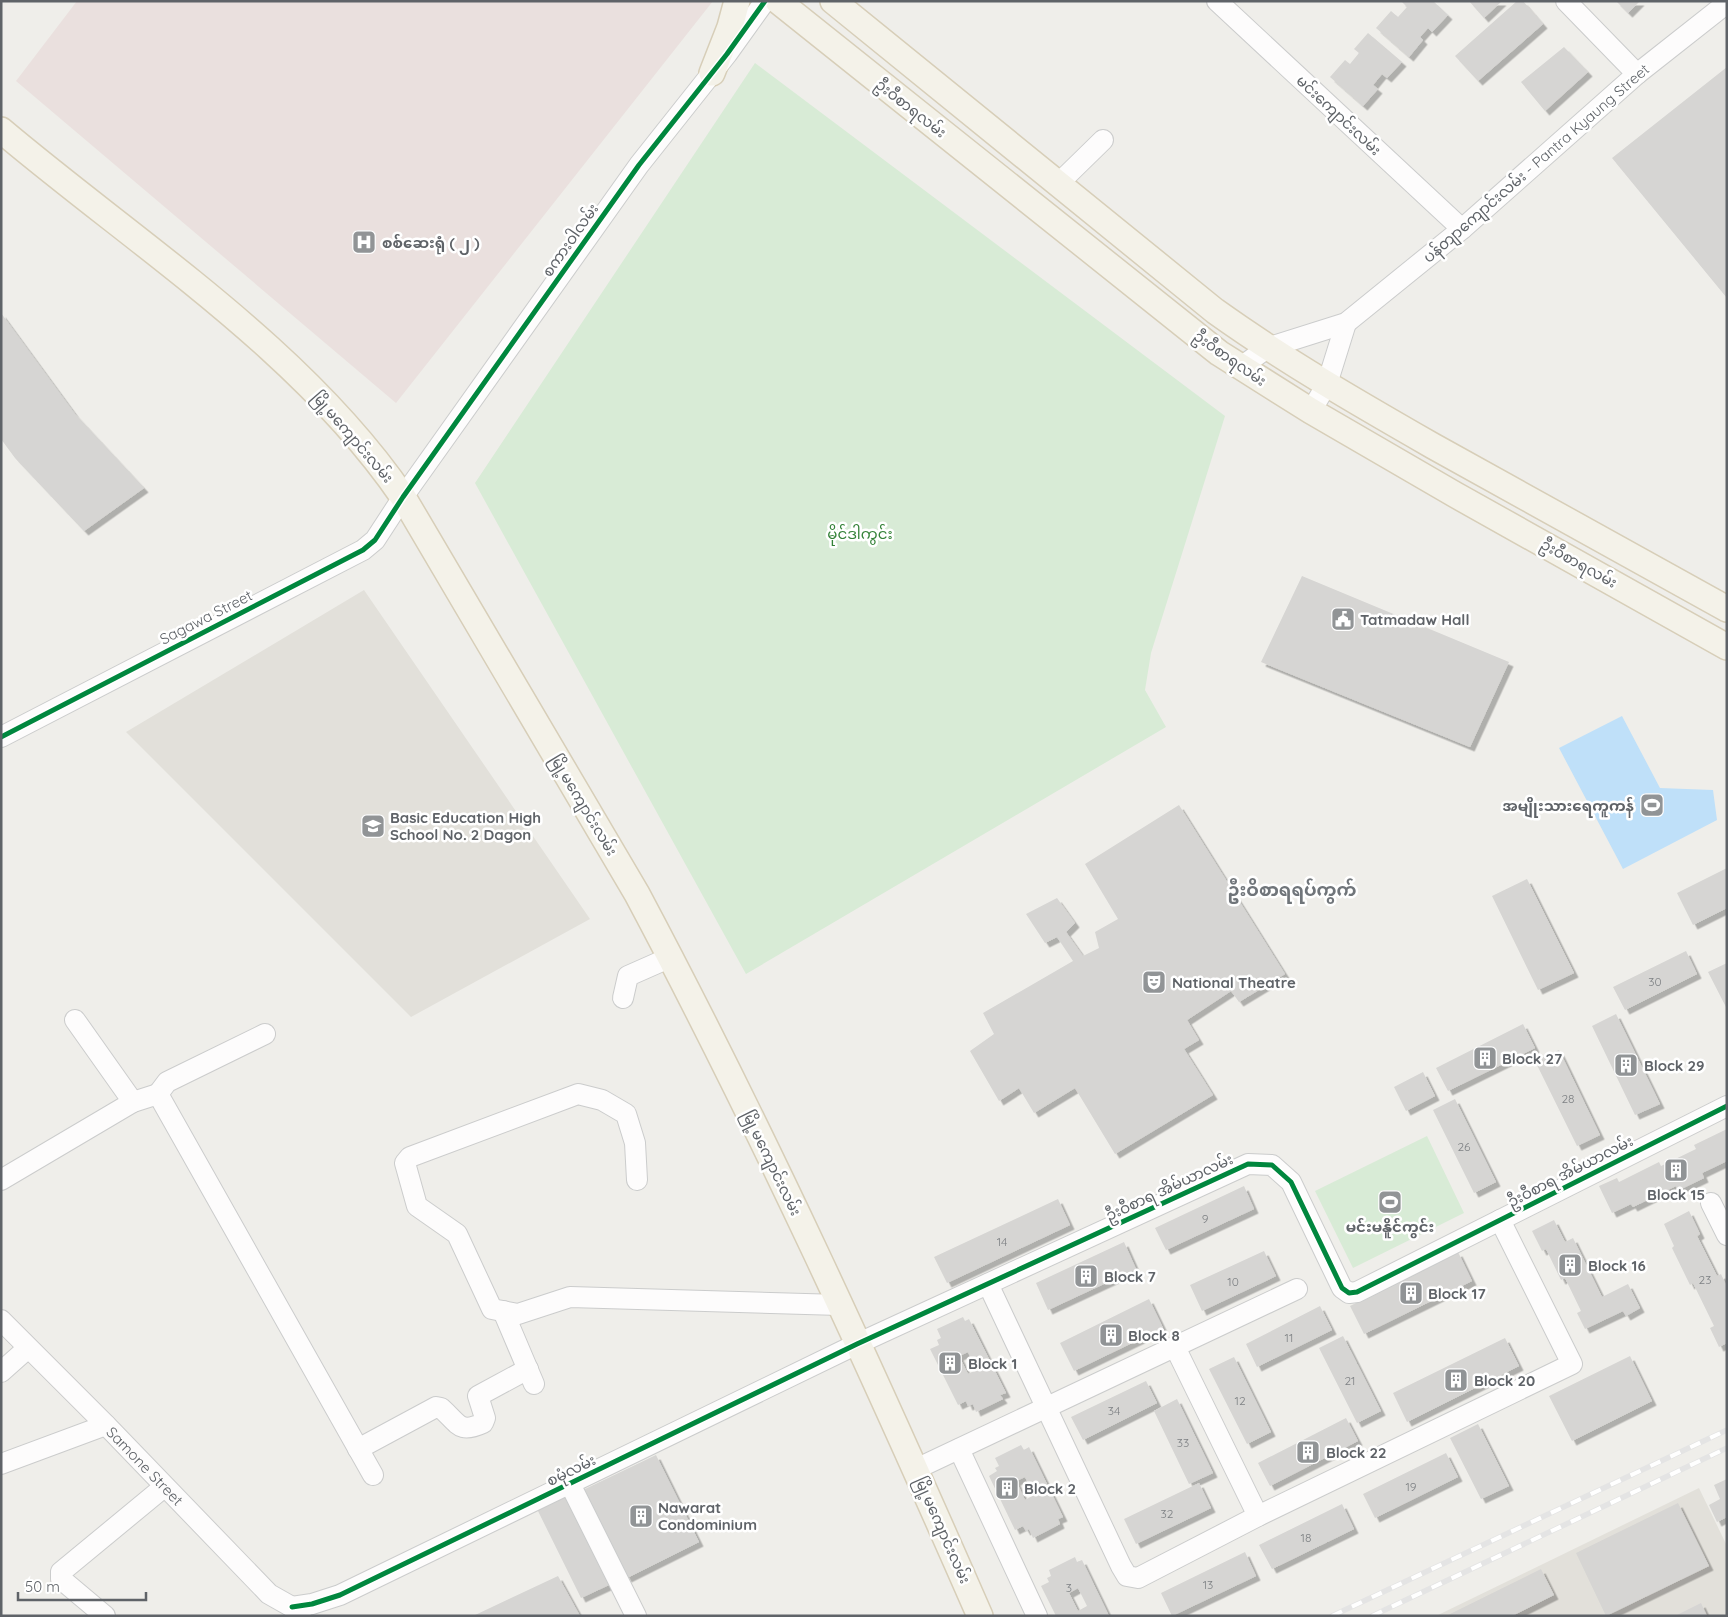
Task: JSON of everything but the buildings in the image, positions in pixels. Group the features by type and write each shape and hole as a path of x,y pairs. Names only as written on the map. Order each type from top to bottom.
{"main road":[{"path":"712,73 730,27 736,1"},
{"name":"ဦးဝီစာရလမ်း","path":"778,1 1219,353 1311,411 1466,501 1727,647"},
{"name":"ဦးဝီစာရလမ်း","path":"832,1 1172,277 1267,348 1483,474 1727,609"},
{"name":"မြို့မကျောင်းလမ်း","path":"4,136 248,331 317,395 384,469 637,894 671,957 840,1305 916,1469 980,1616"},
{"path":"1039,209 1058,184"},
{"path":"1155,302 1172,277"},
{"path":"1466,501 1483,474"},
{"path":"1641,598 1659,571"}],"street":[{"name":"စကားဝါလမ်း","path":"402,497 639,165 712,73 764,1"},
{"name":"မင်းကျောင်းလမ်း","path":"1217,1 1462,229"},
{"path":"1566,1 1637,74"},
{"name":"ပန်တျာကျောင်းလမ်း - Pantra Kyaung Street","path":"1346,322 1462,229 1637,74 1727,3"},
{"path":"1058,184 1103,140"},
{"path":"1241,367 1267,348 1346,322"},
{"path":"1311,411 1327,384 1346,322"},
{"name":"Sagawa Street","path":"1,736 362,550 375,540 402,497"},
{"path":"623,998 628,976 671,957"},
{"path":"75,1020 133,1102"},
{"path":"1,1180 133,1102 158,1094 167,1082 265,1034"},
{"path":"158,1094 373,1475"},
{"path":"637,1180 635,1143 626,1114 602,1100 578,1094 406,1159 405,1163 417,1206 457,1234 492,1309 518,1314 570,1297 840,1305"},
{"name":"ဦးဝီစာရ အိမ်ယာလမ်း","path":"857,1344 1248,1164 1272,1165 1291,1182 1342,1288 1349,1293 1357,1292 1727,1106"},
{"path":"1712,1202 1727,1235"},
{"name":"ဦးဝီစာရ အိမ်ယာလမ်း","path":"988,1284 1127,1576 1138,1578 1258,1516 1572,1364 1500,1220"},
{"path":"916,1469 1297,1289"},
{"path":"358,1449 436,1407 441,1408 463,1428 469,1429 483,1423 485,1418 477,1400 478,1396 531,1377 503,1311"},
{"name":"Samone Street","path":"1,1320 106,1425 269,1594 296,1611"},
{"name":"စမုံလမ်း","path":"296,1611 340,1595 857,1344"},
{"path":"1175,1347 1258,1516"},
{"path":"1,1372 28,1348"},
{"path":"1,1464 106,1425"},
{"path":"959,1449 1037,1616"},
{"path":"570,1484 636,1616"},
{"path":"105,1616 61,1579 61,1572 164,1487"}],"shaded area":[{"name":"စစ်ဆေးရုံ ( ၂ )","path":"77,1 713,1 396,403 16,81"},
{"name":"Basic Education High School No. 2 Dagon","path":"364,590 590,919 411,1017 126,732"},
{"path":"1699,1488 1727,1546 1727,1616 1436,1616"}],"green space":[{"name":"မိုင်ဒါကွင်း","path":"755,63 1225,416 1151,653 1145,690 1166,727 746,974 475,483"},
{"name":"မင်းမနိူင်ကွင်း","path":"1427,1136 1464,1213 1353,1268 1315,1191"}],"water":[{"name":"အမျိုးသားရေကူကန်","path":"1622,716 1660,788 1713,790 1717,820 1623,869 1559,748"}],"railway":[{"path":"1332,1616 1727,1430"},
{"path":"1372,1616 1727,1448"}],"cycle path":[{"path":"1,737 363,550 375,540 403,497 639,165 727,54 765,1"},
{"path":"292,1607 312,1604 340,1595 857,1344 1248,1164 1272,1165 1291,1182 1342,1288 1349,1293 1357,1292 1727,1106"}],"place":[{"name":"စစ်ဆေးရုံ ( ၂ )","path":"364,242"},
{"name":"Tatmadaw Hall","path":"1343,619"},
{"name":"အမျိုးသားရေကူကန်","path":"1652,805"},
{"name":"Basic Education High School No. 2 Dagon","path":"373,826"},
{"name":"National Theatre","path":"1154,982"},
{"name":"Block 27","path":"1485,1058"},
{"name":"Block 29","path":"1626,1065"},
{"name":"Block 15","path":"1676,1170"},
{"name":"မင်းမနိူင်ကွင်း","path":"1390,1202"},
{"name":"Block 16","path":"1570,1265"},
{"name":"Block 7","path":"1086,1276"},
{"name":"Block 17","path":"1411,1293"},
{"name":"Block 8","path":"1111,1335"},
{"name":"Block 1","path":"950,1363"},
{"name":"Block 20","path":"1456,1380"},
{"name":"Block 22","path":"1308,1452"},
{"name":"Block 2","path":"1007,1488"},
{"name":"Nawarat Condominium","path":"641,1516"}],"district":[{"name":"ဦးဝိစာရရပ်ကွက်","path":"1292,889"}]}
